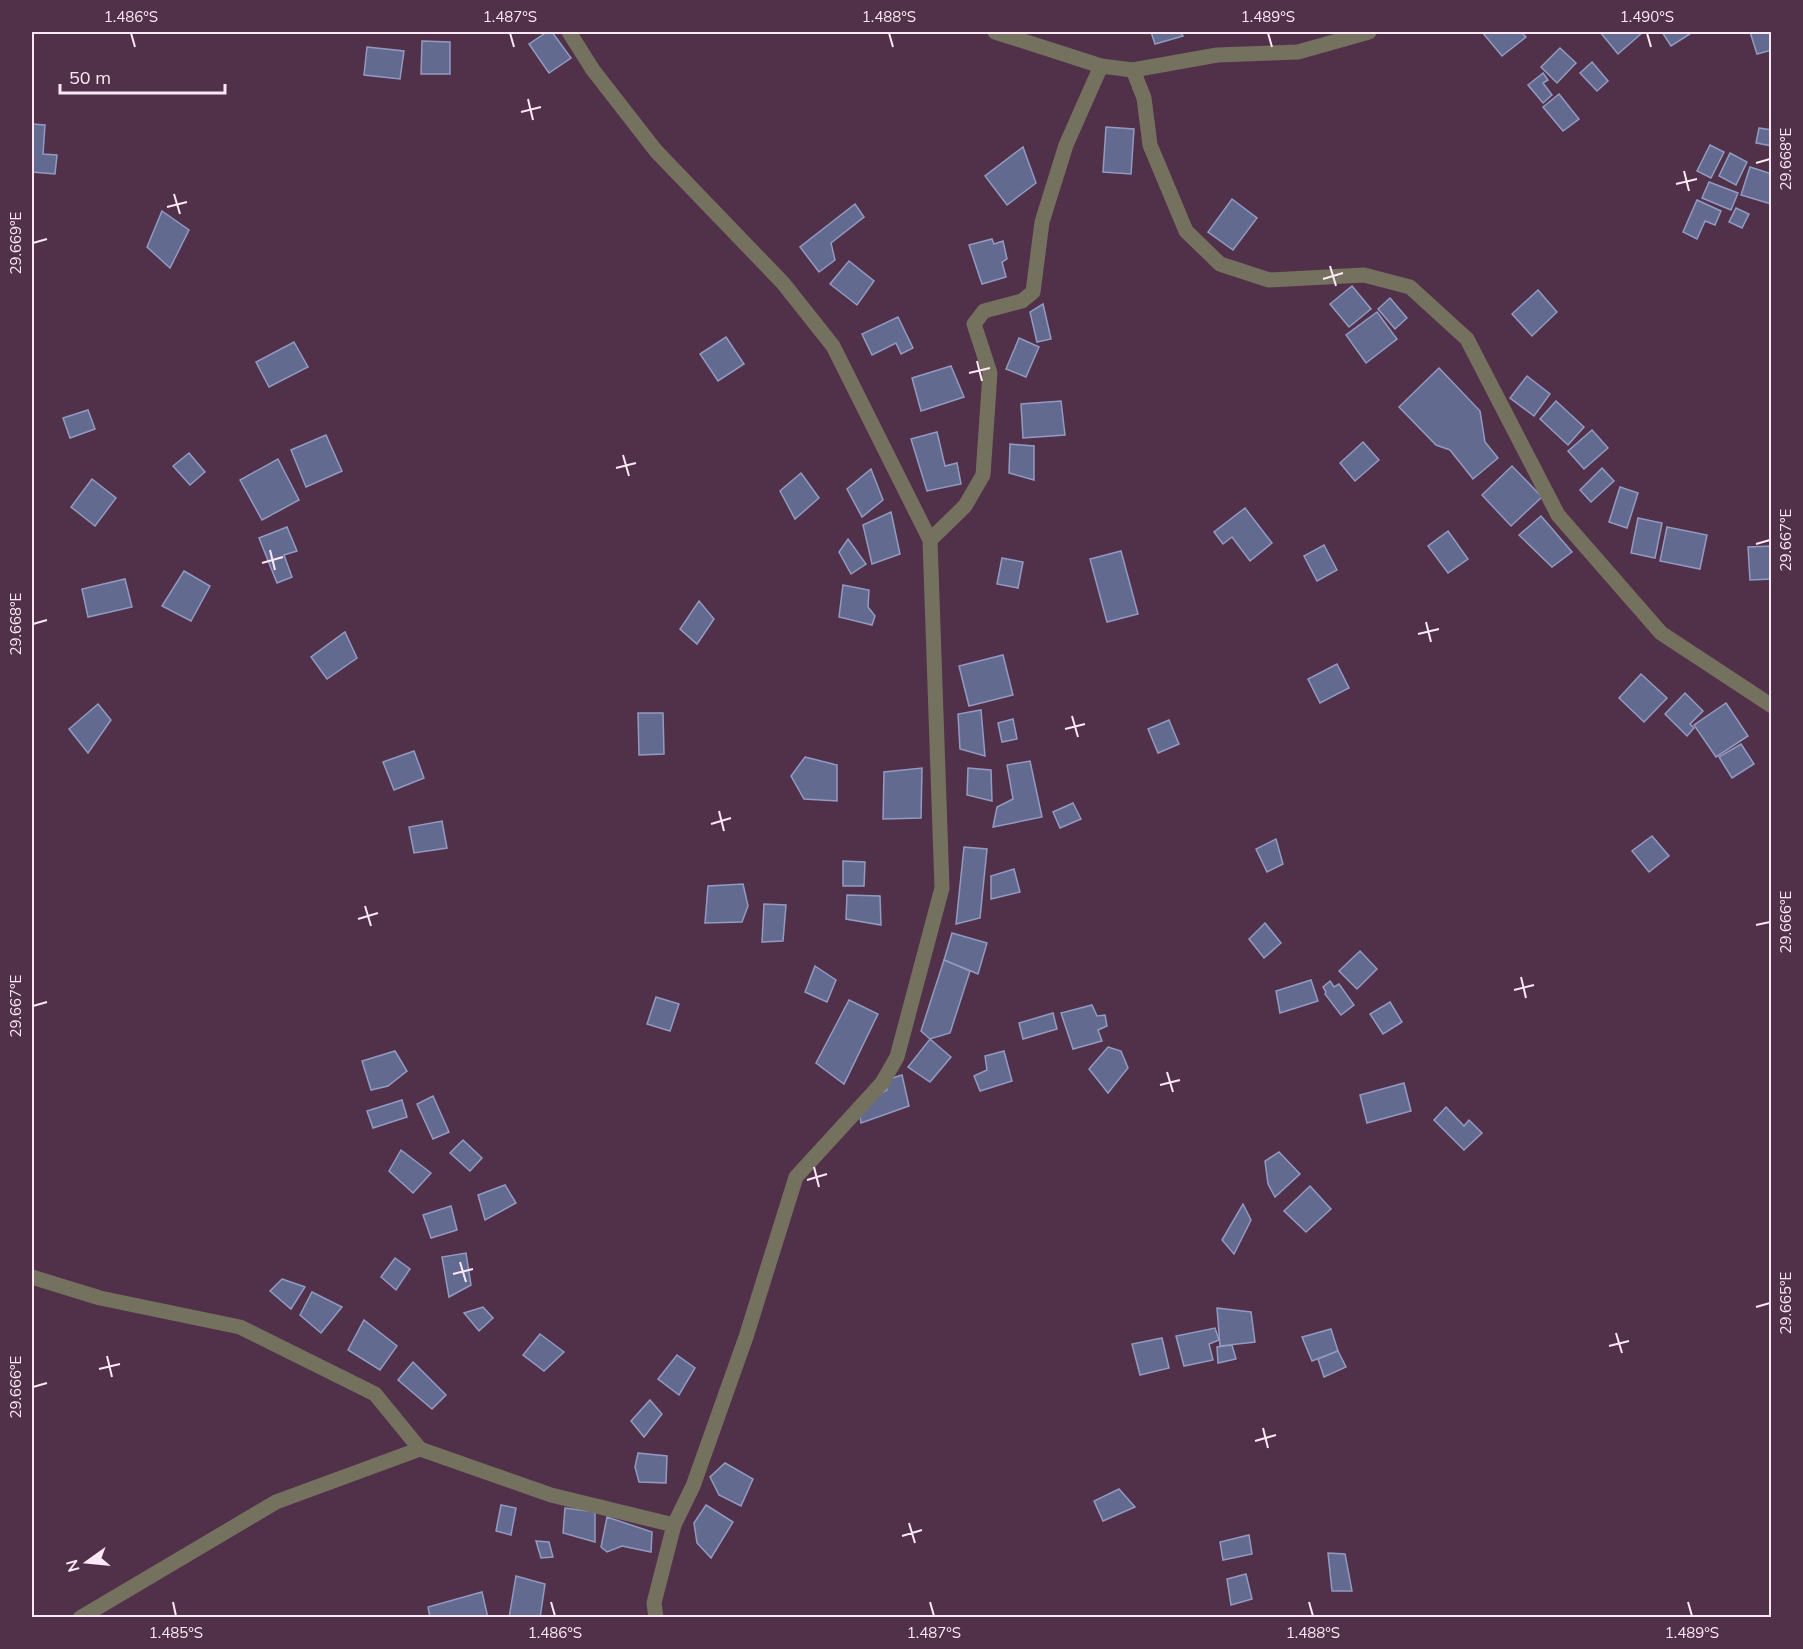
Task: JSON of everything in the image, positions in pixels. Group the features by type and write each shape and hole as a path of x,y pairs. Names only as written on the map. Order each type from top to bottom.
{"street":[{"path":"569,32 593,70 656,151 783,283 833,346 930,540 942,888 897,1057 882,1083 796,1176 746,1337 693,1486 674,1525 654,1604 656,1617"},
{"path":"995,32 1101,66 1133,70 1217,55 1299,52 1369,32"},
{"path":"930,540 965,506 983,475 990,373 975,324 984,311 1022,301 1033,292 1042,222 1066,145 1101,66"},
{"path":"1133,70 1144,98 1150,144 1186,231 1220,264 1269,280 1364,275 1410,286 1467,339 1558,515 1661,633 1772,706"},
{"path":"32,1277 100,1298 240,1327 375,1394 420,1449 551,1495 674,1525"},
{"path":"80,1617 276,1502 420,1449"}],"building":[{"path":"547,32 552,32 571,58 549,73 529,44"},
{"path":"1151,32 1181,32 1183,36 1155,44"},
{"path":"1482,32 1521,32 1526,37 1502,56"},
{"path":"1600,32 1643,32 1618,54"},
{"path":"1662,32 1693,32 1671,46"},
{"path":"1750,32 1772,32 1772,50 1757,54"},
{"path":"422,41 450,42 450,74 421,74"},
{"path":"367,47 404,51 400,79 364,75"},
{"path":"1560,48 1576,63 1557,83 1541,67"},
{"path":"1592,62 1608,81 1597,91 1580,73"},
{"path":"1543,73 1548,80 1543,83 1552,95 1543,103 1528,85"},
{"path":"1559,94 1579,119 1563,131 1543,107"},
{"path":"32,124 45,125 43,154 57,155 55,174 32,172"},
{"path":"1106,127 1134,129 1131,174 1103,172"},
{"path":"1759,128 1772,130 1772,146 1756,143"},
{"path":"1710,145 1724,152 1711,178 1697,171"},
{"path":"1023,147 1036,183 1007,205 985,176"},
{"path":"1730,153 1747,162 1736,185 1719,176"},
{"path":"1750,167 1772,174 1771,204 1741,195"},
{"path":"1709,182 1738,193 1731,210 1702,198"},
{"path":"1232,199 1257,218 1233,250 1208,232"},
{"path":"1697,200 1721,211 1715,225 1705,221 1697,239 1683,232"},
{"path":"855,204 864,217 831,243 835,260 819,272 800,247"},
{"path":"1736,208 1749,214 1742,228 1729,222"},
{"path":"162,211 189,230 170,268 147,247"},
{"path":"992,239 994,244 1003,241 1007,259 1002,262 1006,277 982,284 969,245"},
{"path":"849,261 874,281 857,305 830,284"},
{"path":"1352,286 1371,309 1349,327 1330,304"},
{"path":"1538,290 1557,312 1532,336 1512,314"},
{"path":"1390,298 1407,318 1395,329 1378,309"},
{"path":"1043,304 1051,339 1037,342 1030,312"},
{"path":"1377,312 1397,339 1366,363 1346,335"},
{"path":"898,317 913,348 901,354 896,343 872,355 862,334"},
{"path":"726,337 744,364 718,381 700,354"},
{"path":"1019,338 1039,347 1026,377 1006,369"},
{"path":"294,342 308,367 269,387 256,362"},
{"path":"951,366 964,397 921,411 912,378"},
{"path":"1439,368 1480,411 1485,442 1498,458 1473,479 1450,450 1436,445 1399,407"},
{"path":"1527,376 1550,394 1534,416 1510,398"},
{"path":"1061,401 1065,435 1023,438 1021,404"},
{"path":"1556,401 1584,427 1568,445 1540,419"},
{"path":"88,410 95,429 70,438 63,418"},
{"path":"1592,430 1608,448 1584,469 1568,451"},
{"path":"937,432 945,466 957,463 961,484 927,491 911,439"},
{"path":"326,435 342,471 306,487 291,450"},
{"path":"1363,442 1379,460 1355,481 1340,463"},
{"path":"1010,444 1034,446 1034,480 1009,473"},
{"path":"189,453 205,472 190,485 173,466"},
{"path":"278,459 299,500 262,520 240,480"},
{"path":"1512,466 1542,497 1511,526 1482,495"},
{"path":"1602,468 1614,481 1591,502 1580,490"},
{"path":"871,469 883,500 862,517 847,489"},
{"path":"801,473 819,498 795,519 780,491"},
{"path":"92,479 116,498 95,526 71,507"},
{"path":"1620,487 1638,493 1627,528 1609,522"},
{"path":"1245,508 1272,543 1250,561 1232,537 1223,544 1214,532"},
{"path":"891,512 900,554 872,564 863,525"},
{"path":"1541,516 1572,552 1552,567 1519,535"},
{"path":"1638,518 1662,523 1655,558 1631,553"},
{"path":"287,527 297,551 284,555 292,577 277,583 259,538"},
{"path":"1667,527 1707,535 1700,569 1660,561"},
{"path":"1448,531 1468,559 1448,573 1428,546"},
{"path":"848,539 866,564 851,574 839,552"},
{"path":"1324,545 1337,570 1317,581 1304,556"},
{"path":"1772,546 1772,579 1750,580 1748,547"},
{"path":"1121,551 1138,614 1107,622 1090,559"},
{"path":"1002,558 1023,562 1018,588 997,584"},
{"path":"184,571 210,586 191,621 162,606"},
{"path":"125,579 132,607 88,617 82,589"},
{"path":"843,585 869,590 868,607 875,616 872,625 839,617"},
{"path":"699,601 714,619 697,644 680,629"},
{"path":"345,632 357,658 327,679 311,657"},
{"path":"1003,655 1013,695 969,706 959,666"},
{"path":"1337,664 1349,688 1320,703 1308,679"},
{"path":"1641,674 1667,698 1644,722 1619,698"},
{"path":"1685,693 1703,711 1690,724 1694,728 1687,736 1665,714"},
{"path":"1726,703 1748,736 1716,757 1694,725"},
{"path":"98,704 111,720 88,753 69,729"},
{"path":"981,710 985,756 960,749 958,714"},
{"path":"638,713 663,713 664,754 639,755"},
{"path":"1013,719 1017,739 1002,742 998,723"},
{"path":"1169,720 1179,744 1158,753 1148,729"},
{"path":"1741,744 1754,764 1732,778 1719,757"},
{"path":"414,751 424,778 394,790 383,762"},
{"path":"805,757 837,765 837,801 804,799 791,776"},
{"path":"1030,761 1042,817 993,827 997,807 1013,799 1007,765"},
{"path":"922,768 921,818 883,819 884,772"},
{"path":"968,768 991,770 992,801 967,795"},
{"path":"1073,803 1081,819 1060,828 1053,812"},
{"path":"442,821 447,848 414,853 409,827"},
{"path":"1652,836 1669,856 1649,872 1632,851"},
{"path":"1276,839 1283,864 1267,872 1256,849"},
{"path":"964,847 987,849 980,918 956,924"},
{"path":"843,861 865,862 864,886 843,886"},
{"path":"1014,869 1020,892 991,899 991,876"},
{"path":"743,884 748,906 742,922 705,923 708,886"},
{"path":"847,895 880,896 881,925 846,919"},
{"path":"764,904 786,905 783,941 762,942"},
{"path":"1265,923 1281,943 1264,958 1249,939"},
{"path":"952,933 987,943 978,974 944,960"},
{"path":"1360,951 1377,969 1357,989 1339,971"},
{"path":"944,960 970,971 950,1033 930,1039 921,1031"},
{"path":"815,966 836,980 827,1002 805,992"},
{"path":"1311,980 1318,1001 1280,1013 1276,991"},
{"path":"1330,981 1334,987 1339,984 1354,1005 1341,1015 1325,994 1323,987"},
{"path":"656,997 679,1004 670,1031 647,1024"},
{"path":"849,1000 878,1014 844,1084 816,1063"},
{"path":"1390,1002 1402,1022 1383,1034 1370,1014"},
{"path":"1092,1005 1097,1016 1105,1015 1107,1026 1098,1030 1102,1041 1073,1049 1061,1013"},
{"path":"1053,1013 1057,1029 1023,1039 1019,1023"},
{"path":"930,1039 951,1057 930,1082 908,1067"},
{"path":"1108,1047 1121,1051 1128,1068 1108,1093 1089,1069"},
{"path":"395,1051 407,1071 388,1086 371,1090 362,1061"},
{"path":"1004,1051 1012,1081 980,1091 974,1076 987,1070 985,1056"},
{"path":"902,1075 909,1106 861,1123 859,1110 873,1097 887,1090 886,1080"},
{"path":"1404,1083 1411,1111 1367,1123 1360,1095"},
{"path":"433,1096 449,1132 433,1139 417,1104"},
{"path":"402,1100 407,1117 373,1128 367,1111"},
{"path":"1446,1107 1464,1126 1469,1120 1482,1133 1464,1150 1434,1120"},
{"path":"463,1140 482,1158 470,1171 450,1153"},
{"path":"401,1150 431,1173 413,1193 389,1171"},
{"path":"1279,1152 1300,1174 1275,1197 1268,1184 1265,1161"},
{"path":"505,1185 516,1203 485,1220 478,1195"},
{"path":"1310,1186 1331,1209 1306,1232 1284,1211"},
{"path":"1243,1204 1251,1220 1234,1254 1222,1240"},
{"path":"451,1206 457,1230 431,1238 423,1215"},
{"path":"466,1253 471,1285 449,1297 442,1257"},
{"path":"395,1258 410,1269 396,1290 381,1277"},
{"path":"282,1279 305,1287 291,1309 270,1291"},
{"path":"312,1292 342,1307 321,1333 300,1315"},
{"path":"483,1307 493,1318 479,1331 464,1313"},
{"path":"1217,1308 1251,1312 1255,1342 1220,1346"},
{"path":"364,1320 397,1346 380,1370 348,1350"},
{"path":"1215,1328 1219,1340 1209,1344 1213,1360 1184,1366 1176,1336"},
{"path":"1331,1329 1338,1351 1312,1361 1302,1337"},
{"path":"540,1334 564,1352 544,1371 523,1355"},
{"path":"1162,1338 1169,1368 1140,1375 1132,1344"},
{"path":"1232,1345 1236,1359 1218,1363 1217,1347"},
{"path":"1338,1351 1346,1367 1324,1377 1318,1359"},
{"path":"677,1355 695,1368 679,1395 658,1379"},
{"path":"413,1362 446,1395 432,1409 398,1380"},
{"path":"650,1400 662,1414 644,1437 631,1421"},
{"path":"638,1453 667,1456 666,1483 639,1482 635,1467"},
{"path":"725,1463 753,1479 741,1506 719,1495 710,1477"},
{"path":"1119,1489 1135,1507 1103,1521 1094,1501"},
{"path":"501,1505 516,1508 511,1535 496,1531"},
{"path":"706,1505 733,1522 711,1558 697,1543 694,1523"},
{"path":"565,1508 595,1512 595,1542 563,1533"},
{"path":"607,1517 652,1532 651,1552 622,1546 607,1552 601,1547"},
{"path":"1249,1535 1252,1554 1223,1560 1220,1542"},
{"path":"536,1541 549,1542 553,1557 541,1558"},
{"path":"1328,1553 1345,1554 1352,1591 1332,1591"},
{"path":"1246,1574 1252,1599 1231,1605 1227,1579"},
{"path":"516,1576 545,1584 540,1618 509,1618"},
{"path":"482,1592 488,1618 430,1618 428,1607"}]}
